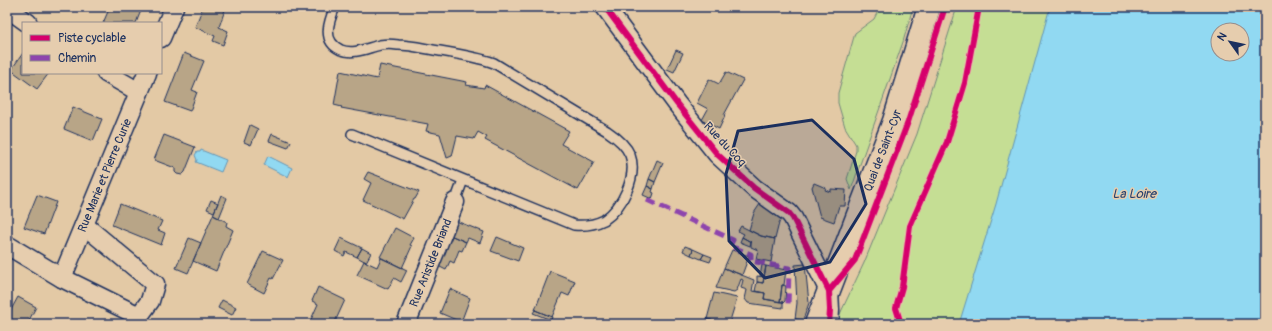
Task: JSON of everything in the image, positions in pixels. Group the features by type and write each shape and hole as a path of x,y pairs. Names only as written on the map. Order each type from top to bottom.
{"main road":[{"name":"Quai de Saint-Cyr","path":"816,324 894,121 929,7"}],"street":[{"path":"162,36 174,7"},
{"name":"Rue du Coq","path":"605,7 697,130 717,154 754,188 789,213 793,218 829,291"},
{"path":"7,8 27,22"},
{"path":"108,74 139,92"},
{"name":"Rue Marie et Pierre Curie","path":"62,278 147,74"},
{"name":"Rue Aristide Briand","path":"406,324 455,202"},
{"path":"7,245 62,278 139,316 150,300 155,284 84,226"},
{"path":"829,291 829,324"}],"lane":[{"path":"335,7 328,30 329,38 334,45 340,49 348,52 356,52 381,45 408,45 482,59 494,63 607,131 618,140 626,148 630,156 632,176 627,190 613,211 604,219 595,224 585,226 574,225 352,134"},
{"path":"455,202 463,180"}],"highlighted area":[{"path":"812,120 854,159 866,204 830,262 765,278 729,241 726,174 738,131"}],"green space":[{"path":"880,7 913,7 903,42 851,190 847,179 856,151 856,145 845,127 838,103 838,93 855,33 874,19"},
{"name":"La Loire","path":"957,7 1265,7 1265,324 837,324 840,314 864,263 917,134"}],"water":[{"name":"La Loire","path":"1050,7 1265,7 1265,324 959,324 996,204"},
{"path":"201,150 226,160 221,172 196,162 197,160 195,155"},
{"path":"268,156 292,168 288,177 264,165"}],"building":[{"path":"110,7 142,8 136,22 103,22"},
{"path":"203,7 226,7 219,27 228,31 223,45 213,41 215,36 195,27"},
{"path":"676,50 683,53 674,72 667,69"},
{"path":"184,53 204,61 192,90 197,92 190,111 165,102"},
{"path":"22,54 22,74 48,74 37,89 11,70"},
{"path":"380,65 467,82 466,85 484,88 485,85 569,131 561,144 594,162 578,190 485,140 487,137 478,132 474,139 457,136 452,156 447,158 440,134 426,131 428,124 341,108 342,107 334,105 340,71 377,79"},
{"path":"726,72 743,80 724,115 725,116 719,129 702,120 708,109 697,103 709,79 719,84"},
{"path":"73,107 102,119 93,141 64,129"},
{"path":"250,125 258,129 251,145 244,142"},
{"path":"272,134 291,142 288,148 269,141"},
{"path":"164,135 195,147 185,172 182,175 175,172 175,168 154,160"},
{"path":"657,160 663,163 655,182 649,179"},
{"path":"368,172 419,192 403,219 363,200 371,183 364,179"},
{"path":"649,179 655,182 653,189 647,186"},
{"path":"814,183 831,192 831,189 846,190 845,206 839,206 834,222 820,217 812,187"},
{"path":"647,186 653,189 652,192 654,193 652,199 643,195"},
{"path":"37,195 56,202 44,234 24,227"},
{"path":"221,195 227,198 219,218 213,215"},
{"path":"211,200 218,203 214,212 207,209"},
{"path":"120,204 162,221 158,230 165,233 161,245 112,225"},
{"path":"760,204 765,208 767,205 782,217 775,239 761,236 749,230 754,213"},
{"path":"213,215 227,222 226,226 233,230 216,271 193,261"},
{"path":"456,221 484,232 480,243 468,238 466,242 450,235"},
{"path":"741,226 761,236 775,239 771,262 756,259 758,250 751,247 751,242 742,237 744,234 738,231"},
{"path":"395,228 414,238 402,268 380,257"},
{"path":"450,235 466,242 462,251 459,250 454,263 450,261 446,270 438,266"},
{"path":"497,237 523,248 518,261 491,251"},
{"path":"742,237 751,242 750,246 740,242"},
{"path":"189,238 201,243 188,273 176,268"},
{"path":"341,238 362,248 357,257 346,252 344,256 335,251"},
{"path":"685,246 693,249 691,255 683,251"},
{"path":"362,248 371,253 366,262 357,257"},
{"path":"693,249 704,254 701,259 691,255"},
{"path":"732,250 749,256 742,275 724,268"},
{"path":"263,251 283,260 273,279 271,278 264,293 247,284"},
{"path":"704,254 712,257 710,262 701,259"},
{"path":"381,258 407,270 401,282 394,278 388,289 357,275 364,261 377,267"},
{"path":"805,264 809,303 803,320 795,319 797,303 795,265"},
{"path":"762,265 766,266 764,277 760,276"},
{"path":"766,266 786,270 780,302 764,299 765,293 755,291 757,282 763,283"},
{"path":"724,268 754,280 752,291 765,293 764,299 783,302 783,308 748,303 745,299 747,290 741,288 743,280 741,279 737,290 734,292 716,288"},
{"path":"550,271 575,281 569,296 562,293 552,317 535,310"},
{"path":"757,276 764,277 763,283 757,282"},
{"path":"782,285 786,286 785,301 783,303 780,302"},
{"path":"318,287 345,300 334,324 309,324 318,304 312,301"},
{"path":"450,289 470,298 461,322 440,313"},
{"path":"714,293 737,298 729,324 707,319"},
{"path":"18,297 36,307 27,324 7,324 7,317"},
{"path":"222,300 236,307 232,315 218,308"},
{"path":"535,310 552,317 551,320 533,313"},
{"path":"707,319 725,324 705,324"}],"marked path":[{"path":"647,200 733,240 730,246 751,254 751,261 789,268 788,306"}],"cycle path":[{"path":"605,7 677,104 717,154 754,188 789,213 793,218 829,291 829,324"},
{"path":"829,291 855,260 908,122 945,7"},
{"path":"901,324 896,308 902,287 910,226 947,142 965,83 979,7"}]}
